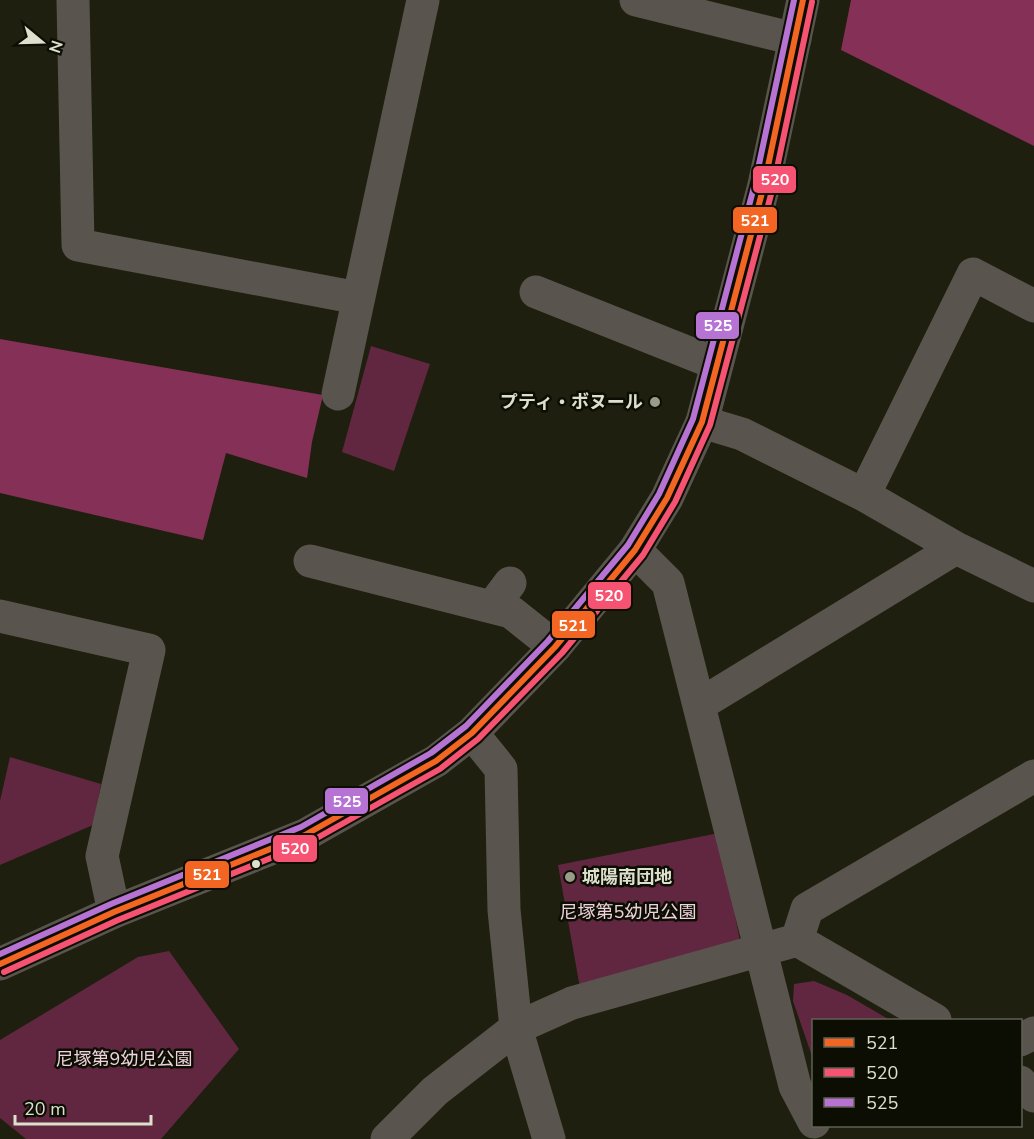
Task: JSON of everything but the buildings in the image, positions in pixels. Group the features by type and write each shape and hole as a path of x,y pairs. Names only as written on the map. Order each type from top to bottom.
{"street":[{"path":"73,0 78,245 358,298"},
{"path":"338,393 423,0"},
{"path":"636,0 795,39"},
{"path":"0,964 114,912 305,834 436,761 472,733 555,647 635,550 667,498 702,422 764,185 803,0"},
{"path":"864,495 973,274 1034,306"},
{"path":"536,292 717,364"},
{"path":"702,422 742,434 864,495 956,548 1034,586"},
{"path":"699,705 956,548"},
{"path":"635,550 668,583 795,1086 812,1120"},
{"path":"310,561 501,595 511,612 555,647"},
{"path":"0,616 149,650 102,856 114,912"},
{"path":"472,733 501,769 504,910 516,1028 549,1139"},
{"path":"797,940 807,909 1034,776"},
{"path":"387,1139 435,1091 516,1028 572,1003 797,940 933,1019"},
{"path":"1022,1084 1034,1096"}],"green space":[{"path":"371,346 430,364 394,471 342,452"},
{"path":"10,757 101,784 93,825 0,865 0,801"},
{"name":"尼塚第5幼児公園","path":"719,833 740,941 580,988 558,865"},
{"name":"尼塚第9幼児公園","path":"169,951 239,1049 161,1139 26,1139 0,1118 0,1040 138,957"},
{"path":"814,981 847,995 888,1019 812,1019 812,1056 793,1001 794,984"}],"shaded area":[{"path":"851,0 1034,0 1034,146 841,50"},
{"path":"0,339 323,395 312,442 307,478 226,453 203,540 0,493"}],"transit line":[{"name":"525","path":"0,954 111,904 301,827 431,753 466,726 548,641 628,545 659,494 693,419 755,183 794,0"},
{"name":"521","path":"0,964 114,912 305,835 436,761 472,733 555,647 635,550 667,498 702,422 764,185 803,0"},
{"name":"520","path":"4,972 118,920 308,843 440,769 478,739 562,653 643,555 675,502 710,425 773,187 812,2"}],"place":[{"name":"プティ・ボヌール","path":"655,402"},
{"name":"城陽南団地","path":"570,877"}]}
